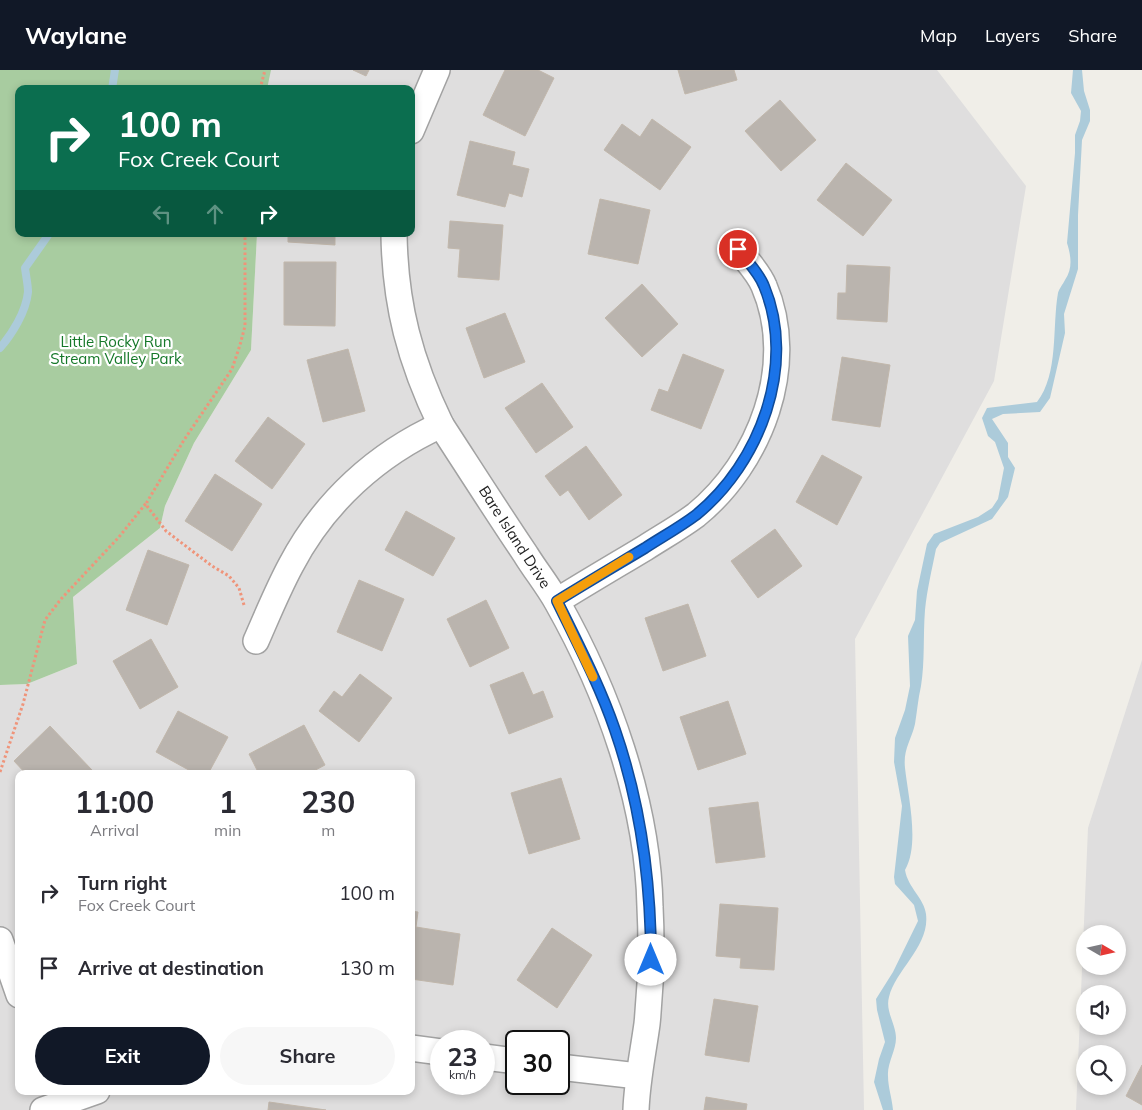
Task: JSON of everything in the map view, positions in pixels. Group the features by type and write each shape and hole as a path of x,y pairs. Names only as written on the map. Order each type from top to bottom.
{"street":[{"path":"415,122 437,70"},
{"name":"Bare Island Drive","path":"394,237 398,302 404,332 428,397 441,425 557,601 598,686 615,730 632,784 644,840 650,905 651,978 638,1076 636,1110"},
{"path":"557,601 695,516 725,486 750,450 767,410 771,393 776,363 776,335 775,319 764,285 738,249"},
{"path":"256,641 295,558 331,506 358,478 393,450 441,425"},
{"path":"0,940 15,983"},
{"path":"415,1049 430,1051"},
{"path":"570,1067 638,1076"},
{"path":"53,1104 83,1095"}],"path":[{"path":"261,85 265,70"},
{"path":"0,772 23,704 45,620 61,599 119,537 147,502 184,440 232,369 245,326 245,237"},
{"path":"147,502 147,506 166,531 212,566 229,576 238,588 256,641"}],"shaded area":[{"path":"267,70 937,70 1026,186 994,381 855,639 864,1110 0,1110 0,685 27,684 77,664 73,597 160,528 165,506 194,443 251,350 257,237 415,237 415,85 265,85"},
{"path":"1142,660 1142,1110 1076,1110 1077,1095 1126,1095 1126,1045 1079,1045 1079,1035 1126,1035 1126,985 1081,985 1082,975 1126,975 1126,925 1084,925 1088,828"}],"green space":[{"name":"Little Rocky Run Stream Valley Park","path":"0,70 271,70 268,85 15,85 15,237 257,237 251,350 194,443 165,506 160,528 73,597 77,664 27,684 0,685"}],"water":[{"path":"1073,70 1082,70 1084,91 1090,110 1090,121 1082,140 1078,215 1078,269 1064,314 1065,333 1050,398 1040,412 1003,414 992,419 1008,443 1008,457 1015,468 1008,497 992,519 940,543 936,549 928,587 922,677 915,724 906,750 905,761 912,820 912,847 905,870 909,882 925,908 926,926 918,947 898,977 889,997 888,1007 896,1038 888,1071 893,1110 883,1110 874,1082 885,1042 876,999 893,972 918,921 914,905 895,884 894,877 902,806 894,762 895,738 905,710 910,686 908,636 915,620 917,591 927,544 934,534 978,517 992,508 998,499 1004,468 995,442 988,436 982,418 987,408 1037,402 1049,378 1054,349 1058,293 1068,275 1070,266 1067,243 1075,135 1081,111 1071,93"}],"building":[{"path":"353,70 369,70 366,76"},
{"path":"505,70 538,70 554,78 525,136 483,115"},
{"path":"678,70 734,70 737,80 685,94"},
{"path":"780,100 816,140 781,171 745,131"},
{"path":"652,119 691,147 660,190 604,150 622,124 640,137"},
{"path":"470,141 515,152 512,165 529,169 522,197 509,193 505,207 457,195"},
{"path":"846,163 892,200 863,236 817,200"},
{"path":"600,199 650,210 638,264 588,254"},
{"path":"450,221 503,225 499,280 458,277 460,249 448,248"},
{"path":"288,237 335,237 335,245 288,242"},
{"path":"284,262 336,262 335,326 284,325"},
{"path":"847,265 890,267 887,322 837,319 838,293 846,293"},
{"path":"642,284 678,324 642,357 605,318"},
{"path":"505,313 525,362 484,378 466,328"},
{"path":"348,349 365,411 323,422 307,360"},
{"path":"683,354 724,370 701,429 651,410 659,389 668,392"},
{"path":"842,357 890,365 880,427 832,420"},
{"path":"542,383 573,427 536,453 505,408"},
{"path":"268,417 305,444 272,489 235,461"},
{"path":"586,446 622,495 589,520 568,490 560,496 545,476"},
{"path":"822,455 862,477 837,525 796,502"},
{"path":"215,474 262,504 232,551 185,521"},
{"path":"406,511 455,538 433,576 385,550"},
{"path":"775,529 802,566 758,598 731,561"},
{"path":"148,550 189,565 167,625 126,610"},
{"path":"359,580 404,599 382,651 337,632"},
{"path":"486,600 509,648 470,667 447,619"},
{"path":"688,604 706,656 663,671 645,618"},
{"path":"151,639 178,687 140,709 113,661"},
{"path":"523,672 533,695 543,691 553,717 509,734 490,685"},
{"path":"360,674 392,698 359,742 319,711 334,691 342,697"},
{"path":"728,701 746,754 698,770 680,717"},
{"path":"178,711 228,737 210,770 189,770 156,752"},
{"path":"304,725 325,765 316,770 257,770 249,754"},
{"path":"50,726 92,770 22,770 14,761"},
{"path":"561,778 580,839 529,854 511,793"},
{"path":"758,802 765,857 716,863 709,808"},
{"path":"720,904 778,908 774,970 740,968 741,958 716,956"},
{"path":"415,912 418,912 416,927 460,934 453,985 415,980"},
{"path":"552,928 592,955 557,1008 517,980"},
{"path":"714,999 758,1006 749,1062 705,1055"},
{"path":"1142,1065 1142,1105 1126,1096"},
{"path":"706,1097 747,1104 746,1110 704,1110"},
{"path":"269,1102 326,1110 268,1110"}],"waterway":[{"path":"113,85 115,70"},
{"path":"0,348 14,329 27,300 25,268 47,237"}],"slow traffic":[{"path":"593,677 557,601 629,557"}],"route":[{"path":"651,960 650,905 644,840 632,784 615,730 598,686 557,601 695,516 725,486 750,450 767,410 771,393 776,363 776,335 775,319 764,285 738,249"}]}
